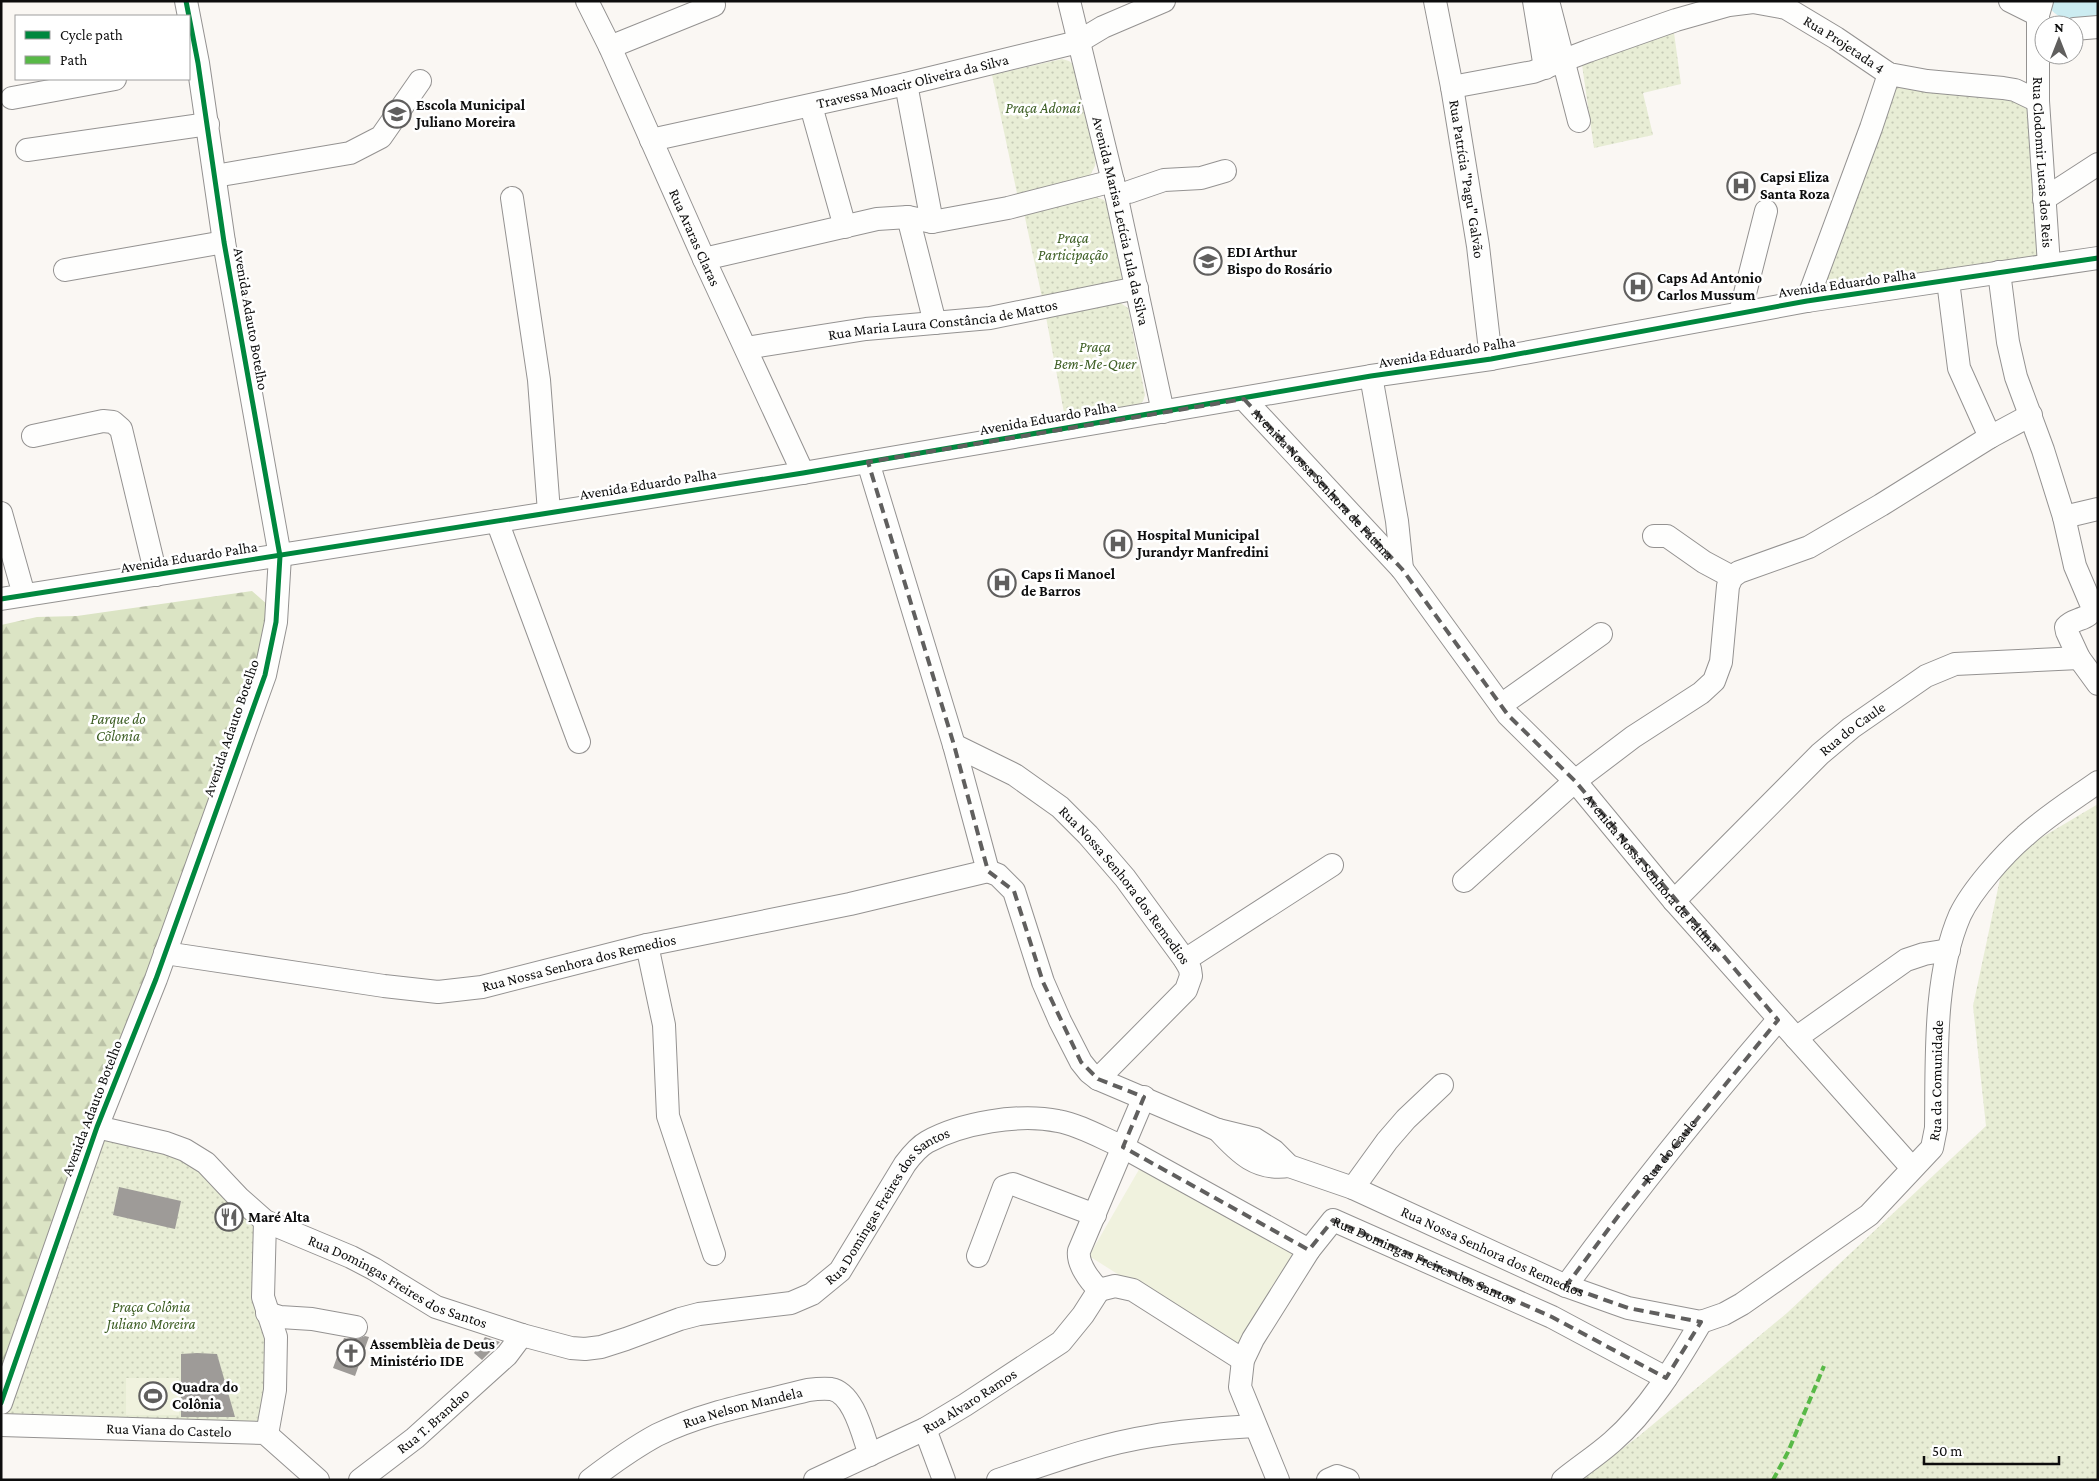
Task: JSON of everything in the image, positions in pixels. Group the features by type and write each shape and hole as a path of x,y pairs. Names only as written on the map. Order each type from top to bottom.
{"street":[{"name":"Avenida Adauto Botelho","path":"186,1 188,15"},
{"name":"Rua Araras Claras","path":"587,1 610,47 704,259 803,473"},
{"name":"Avenida Marisa Letícia Lula da Silva","path":"1069,1 1115,188 1162,412"},
{"name":"Travessa Moacir Oliveira da Silva","path":"651,140 812,106 1078,42 1103,27 1164,1"},
{"name":"Rua Patrícia \"Pagu\" Galvão","path":"1435,1 1452,87 1478,246 1491,359"},
{"path":"1534,1 1554,64 1579,121"},
{"path":"1548,1 1554,64"},
{"path":"2010,1 2037,15"},
{"name":"Rua Projetada 4","path":"1452,87 1499,80 1554,64 1676,20 1729,5 1753,2 1786,8 1829,33 1888,74 1927,81 2016,90 2038,101"},
{"path":"610,47 714,5"},
{"path":"2084,28 2098,27"},
{"name":"Avenida Adauto Botelho","path":"1,1403 96,1126 165,953 265,675 276,622 280,556 224,242 208,124 194,64 190,32"},
{"name":"Rua Clodomir Lucas dos Reis","path":"2039,65 2038,101 2049,265"},
{"path":"1807,301 1871,128 1888,74"},
{"path":"12,98 110,80"},
{"path":"215,176 350,153 381,137 420,81"},
{"path":"906,84 932,222"},
{"path":"812,106 844,227"},
{"path":"27,150 208,124"},
{"path":"2044,199 2098,164"},
{"path":"704,259 877,219 908,217 932,222 1115,188 1130,192 1164,180 1201,178 1225,171"},
{"path":"512,198 539,380 549,512"},
{"path":"1740,313 1766,211"},
{"path":"908,217 935,324"},
{"path":"65,270 224,242"},
{"name":"Avenida Eduardo Palha","path":"1,599 803,473 1371,376 1491,359 1807,301 2098,258"},
{"path":"1999,272 2008,342 2016,377 2031,415 2064,517 2075,566 2092,606 2088,616 2070,623 2066,627 2078,658 2098,684"},
{"path":"1948,281 1959,368 1990,436"},
{"name":"Rua Maria Laura Constância de Mattos","path":"746,348 866,329 990,318 1137,288"},
{"name":"Avenida Nossa Senhora de Fátima","path":"1371,376 1398,521 1402,569"},
{"name":"Avenida Nossa Senhora de Fátima","path":"1244,399 1402,569 1508,714 1575,781 1674,901 1778,1020 1912,1168"},
{"path":"1464,881 1575,781 1633,737 1701,693 1714,681 1720,662 1728,586 1732,577 1747,568 1779,559 1809,547 1881,505 1990,436 2031,415"},
{"path":"33,436 103,421 113,422 121,429 156,575"},
{"path":"868,462 954,745 988,871"},
{"path":"2064,517 2098,509"},
{"path":"1,513 24,596"},
{"path":"497,521 579,742"},
{"path":"1654,536 1667,536 1704,562 1732,577"},
{"path":"1501,705 1600,634"},
{"name":"Rua do Caule","path":"1674,901 1820,754 1851,728 1926,676 1955,664 2078,658"},
{"name":"Rua Nossa Senhora dos Remedios","path":"954,745 1015,775 1060,807 1111,860 1190,969 1191,976 1186,990 1098,1079"},
{"name":"Rua da Comunidade","path":"1701,1322 1730,1311 1782,1278 1868,1215 1932,1148 1935,1138 1939,1006 1942,976 1960,915 1973,893 2026,834 2098,782"},
{"path":"1185,960 1332,865"},
{"name":"Rua Nossa Senhora dos Remedios","path":"165,953 384,986 438,992 482,987 647,945 850,904 988,871 998,875 1014,891 1043,982 1060,1021 1081,1062 1098,1079 1218,1130 1239,1152 1263,1166 1274,1168 1290,1166 1353,1188 1566,1286 1628,1308 1701,1322"},
{"path":"647,945 664,1025 668,1116 714,1254"},
{"path":"1796,1038 1906,960 1924,954 1949,950"},
{"name":"Rua do Caule","path":"1566,1286 1623,1209 1714,1095 1778,1020"},
{"path":"1353,1188 1387,1141 1406,1119 1442,1085"},
{"path":"1144,1097 1078,1257 1092,1284 1099,1290 1115,1286 1132,1290 1243,1360"},
{"name":"Rua Domingas Freires dos Santos","path":"96,1126 166,1143 185,1150 206,1162 239,1198 265,1221 351,1257 436,1307 522,1335 571,1348 585,1349 601,1347 699,1314 791,1303 812,1294 840,1271 905,1164 925,1143 946,1134 981,1124 1021,1118 1060,1121 1123,1147 1309,1250 1332,1220 1552,1317 1666,1378"},
{"path":"978,1256 1004,1187 1008,1184 1013,1184 1095,1215"},
{"path":"265,1221 263,1297 276,1337 275,1390 268,1429 265,1433 316,1479"},
{"path":"1278,1480 1240,1387 1243,1360 1253,1339 1309,1250"},
{"name":"Rua Alvaro Ramos","path":"815,1480 925,1429 965,1406 1061,1342 1083,1315 1099,1290"},
{"path":"267,1313 280,1317 312,1319 356,1328"},
{"path":"1563,1480 1612,1441 1666,1378 1701,1322"},
{"name":"Rua T. Brandao","path":"360,1480 415,1438 507,1355 522,1335"},
{"name":"Rua Nelson Mandela","path":"590,1480 616,1460 657,1435 702,1417 824,1388 833,1389 842,1394 852,1406 870,1455"},
{"name":"Rua Viana do Castelo","path":"1,1425 265,1433"},
{"path":"998,1480 1120,1443 1151,1436 1214,1428 1255,1426"},
{"path":"925,1429 944,1480"},
{"path":"1328,1480 1338,1476 1348,1480"}],"highlighted area":[{"path":"1244,399 1402,569 1508,715 1575,781 1778,1020 1619,1215 1566,1286 1628,1308 1701,1322 1666,1378 1552,1317 1333,1220 1309,1250 1123,1147 1144,1097 1098,1079 1081,1062 1043,982 1014,891 988,871 954,745 868,462"}],"green space":[{"path":"1672,18 1681,84 1643,93 1653,135 1594,148 1579,44"},
{"name":"Praça Adonai","path":"1062,59 1069,61 1075,66 1096,158 1095,166 1088,179 1018,198 992,75"},
{"path":"1889,74 2036,87 2042,258 1817,291"},
{"name":"Praça Participação","path":"1096,197 1104,200 1108,206 1122,278 1118,285 1043,302 1024,213"},
{"name":"Praça Bem-Me-Quer","path":"1119,302 1128,308 1145,395 1143,401 1139,405 1065,418 1046,317"},
{"name":"Parque do Cõlonia","path":"252,591 276,612 1,1396 1,625 37,617 77,616"},
{"path":"2098,804 2098,1480 1581,1480 1639,1436 1787,1313 1986,1126 1973,1006 2004,860"},
{"name":"Praça Colônia Juliano Moreira","path":"98,1129 183,1154 263,1221 265,1433 1,1423 1,1409"},
{"path":"1141,1166 1296,1255 1238,1350 1089,1256"},
{"name":"Quadra do Colônia","path":"126,1378 179,1378 179,1415 126,1415"}],"building":[{"path":"119,1187 181,1201 175,1229 113,1215"},
{"name":"Assemblèia de Deus Ministério IDE","path":"365,1336 369,1337 355,1376 333,1368 344,1338 354,1340"},
{"path":"485,1337 500,1342 482,1360 474,1353"},
{"path":"181,1354 217,1354 235,1417 181,1417"}],"waterway":[{"path":"2065,1 2076,7 2098,13"}],"marked path":[{"path":"1773,1480 1788,1452 1824,1366"}],"cycle path":[{"path":"186,1 189,15"},
{"path":"1,1403 97,1127 156,979 265,675 276,622 280,556 224,242 198,63 190,22"},
{"path":"1,599 803,473 1371,376 1491,359 1807,301 2098,258"}],"place":[{"name":"Escola Municipal Juliano Moreira","path":"397,114"},
{"name":"Capsi Eliza Santa Roza","path":"1741,186"},
{"name":"EDI Arthur Bispo do Rosário","path":"1208,261"},
{"name":"Caps Ad Antonio Carlos Mussum","path":"1638,287"},
{"name":"Hospital Municipal Jurandyr Manfredini","path":"1118,544"},
{"name":"Caps Ii Manoel de Barros","path":"1002,583"},
{"name":"Maré Alta","path":"229,1217"},
{"name":"Assemblèia de Deus Ministério IDE","path":"351,1353"},
{"name":"Quadra do Colônia","path":"153,1396"}]}
